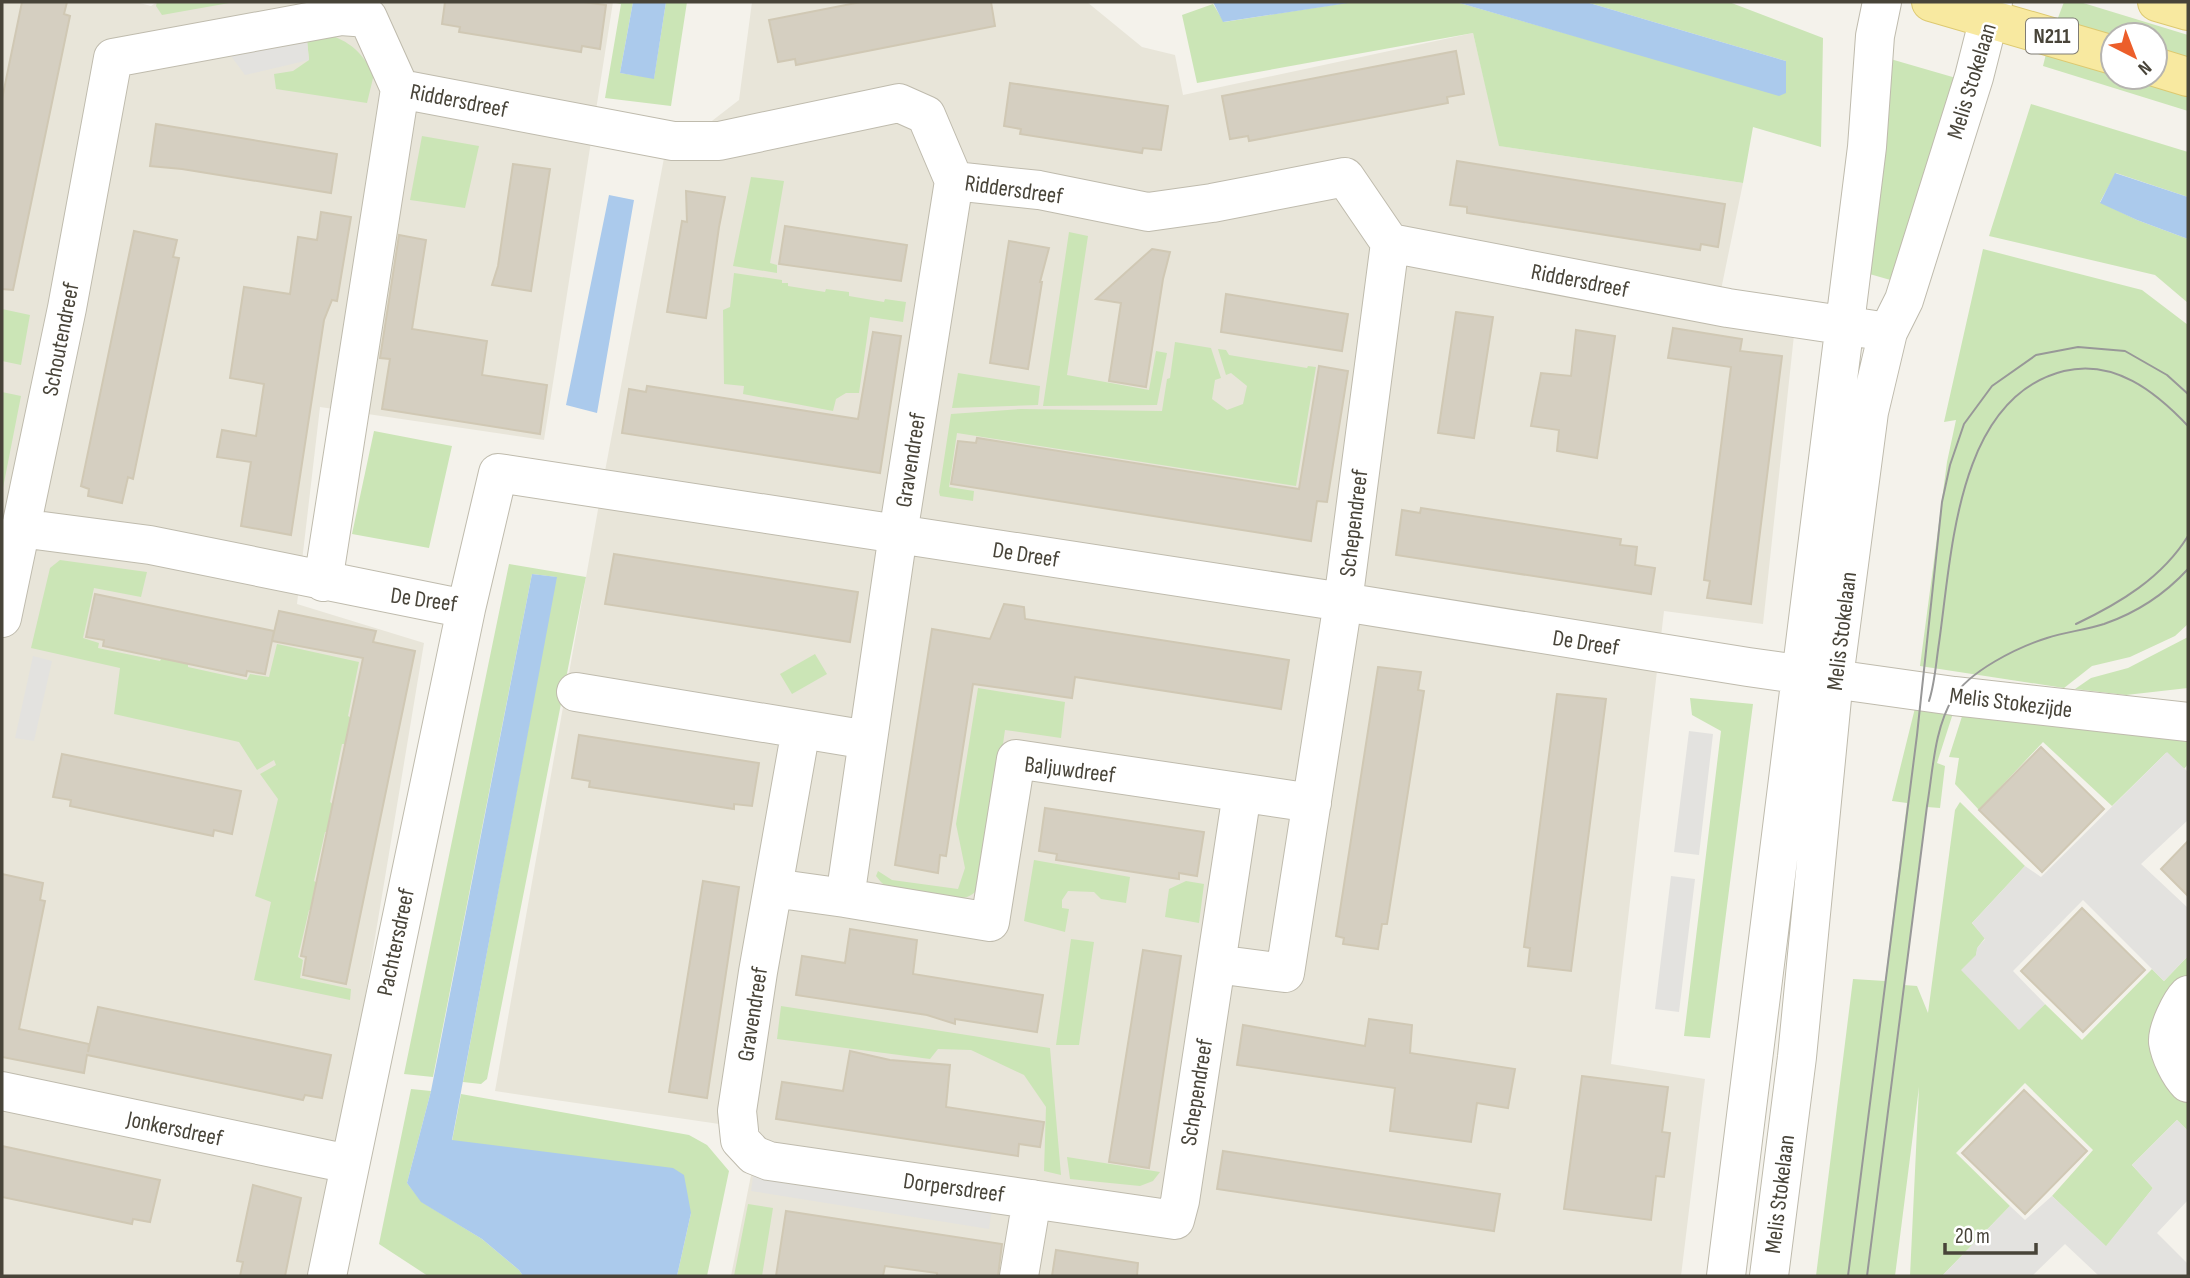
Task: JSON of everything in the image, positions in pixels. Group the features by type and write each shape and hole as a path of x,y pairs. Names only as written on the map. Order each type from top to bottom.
{"main road":[{"name":"N211","path":"1931,2 1992,10 2099,49"},
{"path":"2157,2 2188,11"},
{"path":"2169,71 2188,77"}],"street":[{"name":"Melis Stokelaan","path":"1769,1276 1797,1057 1817,676 1844,327 1867,147 1875,36 1882,2"},
{"name":"Melis Stokelaan","path":"1726,1276 1817,676 1869,412 1888,332 1904,300 1992,10"},
{"name":"Riddersdreef","path":"114,58 341,16 368,18 400,89 673,141 719,141 899,103 926,115 954,181 1040,190 1148,212 1212,203 1345,177 1390,243 1728,308 1888,332"},
{"name":"Schoutendreef","path":"2,618 67,308 114,58"},
{"path":"323,582 400,89"},
{"name":"Gravendreef","path":"845,898 898,534 954,181"},
{"name":"Schependreef","path":"1216,964 1285,973 1343,602 1390,243"},
{"name":"De Dreef","path":"20,528 150,545 466,609 498,473 1343,602 1659,654 1817,676"},
{"name":"Pachtersdreef","path":"327,1276 466,609"},
{"name":"Melis Stokezijde","path":"1817,676 1954,696 2188,722"},
{"path":"576,692 868,740"},
{"name":"Gravendreef","path":"740,1140 737,1111 802,729"},
{"name":"Baljuwdreef","path":"845,898 990,922 1016,759 1242,793"},
{"path":"1242,793 1312,803"},
{"name":"Schependreef","path":"1175,1220 1242,793"},
{"path":"773,888 845,898"},
{"path":"2188,995 2180,1003 2168,1041 2180,1076 2188,1083"},
{"name":"Jonkersdreef","path":"2,1091 349,1164"},
{"name":"Dorpersdreef","path":"740,1140 754,1155 769,1160 1175,1220"},
{"path":"1019,1276 1032,1199"}],"shaded area":[{"path":"2,2 136,2 151,6 157,2 613,2 544,440 320,407 297,604 424,643 355,1058 310,1276 2,1276"},
{"path":"752,2 1087,2 1142,47 1175,55 1183,95 1473,33 1500,146 1743,183 1715,319 1794,335 1763,624 1664,611 1611,1064 1705,1079 1681,1276 731,1276 760,1130 495,1091 602,487 664,158 739,100"},
{"path":"307,40 309,60 245,75 228,52"},
{"path":"33,656 52,661 34,741 15,738"},
{"path":"1689,731 1713,734 1699,855 1674,852"},
{"path":"2167,752 2188,772 2188,820 2141,864 2188,908 2188,956 2164,981 2083,900 2013,971 2045,1004 2019,1030 1961,970 1976,955 1977,948 1985,939 1972,923 2025,866 2041,877"},
{"path":"1671,876 1695,879 1679,1012 1655,1009"},
{"path":"2177,1120 2188,1131 2188,1200 2157,1233 2188,1264 2188,1276 2099,1276 2065,1244 2032,1276 1942,1276 2010,1206 2025,1220 2052,1196 2106,1246 2153,1188 2132,1165"},
{"path":"754,1170 992,1208 989,1229 751,1191"}],"green space":[{"path":"157,2 235,2 162,15 156,6"},
{"path":"611,2 633,2 620,73 654,78 666,2 687,2 671,106 605,98 621,4"},
{"path":"1352,2 1456,2 1708,74 1786,93 1786,61 1586,2 1729,2 1823,38 1821,147 1753,127 1743,183 1499,146 1473,33 1197,83 1182,15 1213,4 1224,22"},
{"path":"2064,2 2080,2 2142,21 2099,21 2099,32 2056,23"},
{"path":"2169,29 2188,35 2188,63 2169,57"},
{"path":"335,37 358,52 374,74 367,103 276,89 274,74 293,71 309,60 307,40"},
{"path":"2047,50 2099,66 2099,83 2043,66"},
{"path":"1887,58 1956,78 1894,281 1859,271"},
{"path":"2169,87 2188,93 2188,111 2124,91 2169,91"},
{"path":"2031,104 2188,152 2188,197 2116,173 2100,202 2137,220 2188,239 2188,303 2155,275 1989,236"},
{"path":"422,136 479,146 465,208 410,200"},
{"path":"751,177 784,181 770,263 777,265 777,273 733,266"},
{"path":"1069,232 1088,236 1067,375 1149,390 1156,351 1167,353 1157,405 1043,406"},
{"path":"1983,249 2142,290 2188,325 2188,624 2175,636 2130,657 2092,666 2064,688 1920,666 1947,462 1956,420 1944,422"},
{"path":"734,273 782,280 782,283 788,283 788,286 825,292 826,289 849,292 849,296 884,302 885,299 906,302 903,322 870,317 859,393 846,393 836,399 833,411 743,394 744,386 724,384 723,310 730,307"},
{"path":"2,309 30,315 21,365 2,361"},
{"path":"1175,342 1211,348 1221,378 1215,380 1212,399 1227,410 1243,404 1247,386 1231,373 1226,375 1218,349 1226,350 1229,355 1307,368 1316,367 1296,486 957,433 949,487 974,491 973,501 940,496 951,414 1021,409 1162,411"},
{"path":"958,373 1040,386 1038,405 952,408"},
{"path":"2,392 21,396 2,493"},
{"path":"374,431 452,446 429,548 352,534"},
{"path":"60,560 147,572 141,597 94,588 83,638 99,643 98,648 160,661 162,657 188,663 188,667 247,680 250,674 269,677 277,644 359,662 348,716 353,719 348,744 342,744 330,802 335,806 330,832 325,832 314,881 319,884 313,909 309,910 298,957 303,960 300,978 351,989 350,1000 254,980 271,902 255,896 278,799 260,774 276,765 274,760 257,770 239,742 114,714 120,668 31,648 50,568"},
{"path":"509,564 586,577 487,1079 481,1084 463,1082 556,577 532,574 433,1077 404,1074"},
{"path":"2188,637 2188,688 2126,695 2075,689 2091,678 2128,668"},
{"path":"815,654 827,674 792,694 780,674"},
{"path":"978,688 1065,702 1061,738 1005,730 983,882 975,893 961,898 940,897 905,892 887,886 876,876 878,871 892,880 958,889 965,868 956,824"},
{"path":"1690,698 1753,704 1710,1038 1684,1036 1721,731 1692,715"},
{"path":"1955,707 1937,763 1945,766 1940,808 1927,807 1904,985 1917,986 1928,1013 1955,810 1960,802 2025,866 1972,923 1985,938 1976,955 2018,1029 2045,1004 2082,1040 2152,969 2164,981 2188,956 2188,979 2160,1075 2188,1104 2188,1131 2177,1120 2132,1165 2153,1188 2106,1247 2052,1196 2093,1150 2025,1083 1956,1153 2010,1206 1942,1276 1910,1276 1919,1087 1895,1276 1816,1276 1853,979 1885,981 1907,803 1892,801 1915,708"},
{"path":"1965,707 2177,735 2188,742 2188,764 2184,769 2166,753 2112,806 2043,742 1979,810 1955,784 1959,758 1949,757"},
{"path":"1034,860 1130,877 1126,903 1101,899 1094,892 1068,891 1062,900 1062,908 1069,909 1065,932 1024,921"},
{"path":"1186,881 1204,884 1199,923 1165,917 1169,889"},
{"path":"1071,939 1094,942 1079,1045 1056,1045"},
{"path":"781,1006 1050,1048 1061,1175 1044,1171 1046,1107 1024,1075 971,1050 938,1049 930,1059 777,1039"},
{"path":"411,1089 431,1091 407,1183 422,1202 482,1239 523,1276 428,1276 379,1244"},
{"path":"461,1094 689,1135 707,1145 729,1171 707,1276 677,1276 691,1213 452,1141"},
{"path":"1067,1157 1160,1172 1153,1181 1140,1186 1070,1179"},
{"path":"748,1204 773,1208 762,1276 734,1276"}],"water":[{"path":"633,2 666,2 654,79 620,73"},
{"path":"1213,2 1355,2 1223,22"},
{"path":"1456,2 1586,2 1786,61 1786,93 1779,96"},
{"path":"2115,173 2188,197 2188,239 2100,203"},
{"path":"609,195 634,200 597,413 566,405"},
{"path":"532,574 557,577 452,1140 673,1168 684,1175 691,1213 677,1276 523,1276 482,1239 421,1202 407,1183 431,1091"}],"building":[{"path":"22,2 67,2 64,14 70,16 13,290 2,289 2,99"},
{"path":"445,2 583,2 606,5 600,49 582,46 581,52 459,32 460,27 442,24"},
{"path":"861,2 991,2 995,26 796,65 795,59 778,62 769,20"},
{"path":"1456,51 1464,94 1447,97 1448,103 1249,141 1248,136 1230,139 1222,96"},
{"path":"1010,83 1168,106 1161,150 1143,148 1142,153 1020,134 1021,129 1004,126"},
{"path":"156,124 337,154 331,193 150,166"},
{"path":"1457,161 1725,204 1718,247 1701,244 1700,250 1467,213 1467,207 1450,205"},
{"path":"513,164 550,169 531,291 492,285 498,266"},
{"path":"686,191 725,197 706,318 667,312 682,221 687,222"},
{"path":"321,212 351,217 337,301 332,300 324,320 291,535 241,526 251,462 217,457 222,430 256,436 264,384 230,378 244,287 290,294 298,237 317,240"},
{"path":"785,226 907,245 901,281 779,264"},
{"path":"134,231 177,240 173,257 179,258 133,479 128,477 122,503 88,496 89,489 81,486"},
{"path":"399,235 426,240 412,329 487,341 482,375 547,385 540,434 382,409 390,359 380,358"},
{"path":"1009,241 1049,248 1040,282 1028,369 990,363"},
{"path":"1152,249 1170,252 1163,279 1146,387 1109,381 1121,303 1096,299"},
{"path":"1226,294 1348,314 1342,351 1221,332"},
{"path":"1456,312 1493,317 1474,438 1438,433"},
{"path":"1673,328 1742,339 1740,351 1782,356 1751,604 1707,598 1710,581 1704,580 1731,367 1668,358"},
{"path":"1576,330 1615,336 1597,458 1557,451 1559,430 1531,426 1541,373 1571,376"},
{"path":"873,332 901,336 880,473 622,433 629,389 646,392 647,386 858,419"},
{"path":"1319,366 1348,371 1327,502 1317,501 1311,541 951,484 958,441 976,443 977,438 1299,489"},
{"path":"1421,508 1621,539 1620,545 1637,547 1635,565 1655,568 1651,594 1396,555 1402,510 1420,513"},
{"path":"614,554 858,592 850,642 605,604"},
{"path":"95,594 274,631 265,674 247,671 246,676 103,646 104,640 86,637"},
{"path":"1004,604 1024,607 1025,619 1289,660 1281,709 1075,677 1072,698 973,684 946,856 940,855 938,873 895,865 932,629 990,639"},
{"path":"279,611 376,631 373,642 415,651 346,984 303,975 306,957 301,956 363,658 272,641"},
{"path":"1378,667 1421,672 1418,690 1424,691 1387,924 1382,924 1378,949 1343,944 1344,938 1336,936"},
{"path":"1557,694 1606,699 1571,971 1528,966 1530,948 1524,947"},
{"path":"579,735 759,763 752,806 734,804 734,809 589,787 590,781 572,778"},
{"path":"2041,747 2104,809 2042,872 1979,810"},
{"path":"62,754 241,791 232,834 214,830 213,836 70,806 71,800 53,797"},
{"path":"1045,808 1204,832 1197,876 1179,873 1179,879 1056,860 1057,854 1039,851"},
{"path":"2188,841 2188,896 2161,869"},
{"path":"2,874 43,883 40,900 45,901 19,1029 89,1044 88,1052 98,1007 331,1055 322,1098 305,1095 303,1100 87,1055 84,1073 2,1057"},
{"path":"703,881 739,887 707,1098 669,1092"},
{"path":"2082,908 2145,970 2083,1032 2021,971"},
{"path":"850,929 917,940 913,974 1043,995 1037,1032 955,1019 955,1024 927,1015 796,995 802,956 845,963"},
{"path":"1143,950 1181,956 1149,1168 1109,1162"},
{"path":"1369,1019 1412,1025 1410,1053 1515,1069 1508,1108 1477,1103 1471,1142 1390,1131 1395,1088 1237,1065 1243,1025 1365,1046"},
{"path":"850,1051 890,1060 950,1065 946,1107 1044,1122 1040,1147 1019,1144 1018,1156 776,1119 782,1082 843,1091"},
{"path":"1582,1076 1668,1087 1662,1132 1670,1133 1664,1177 1656,1176 1651,1220 1564,1209"},
{"path":"2024,1090 2087,1151 2025,1214 1962,1153"},
{"path":"2,1146 160,1180 150,1222 133,1219 132,1224 2,1197"},
{"path":"1223,1151 1500,1194 1494,1231 1217,1189"},
{"path":"253,1185 301,1198 285,1276 240,1276 243,1262 237,1261"},
{"path":"786,1211 1002,1244 998,1276 937,1276 937,1273 885,1266 883,1276 776,1276"},
{"path":"1056,1250 1138,1263 1137,1276 1052,1276"}],"tram line":[{"path":"1848,1276 1917,735 1942,502 1950,465 1964,424 1992,386 2036,355 2078,347 2125,351 2167,375 2188,394"},
{"path":"1929,701 1956,525 1966,484 1980,445 2001,412 2028,387 2064,371 2082,368 2117,374 2132,381 2162,401 2188,426"},
{"path":"2076,624 2139,588 2166,565 2188,536"},
{"path":"1867,1276 1927,806 1935,750 1947,710 1960,688 1995,661 2035,642 2104,624 2127,614 2160,594 2188,569"}]}
